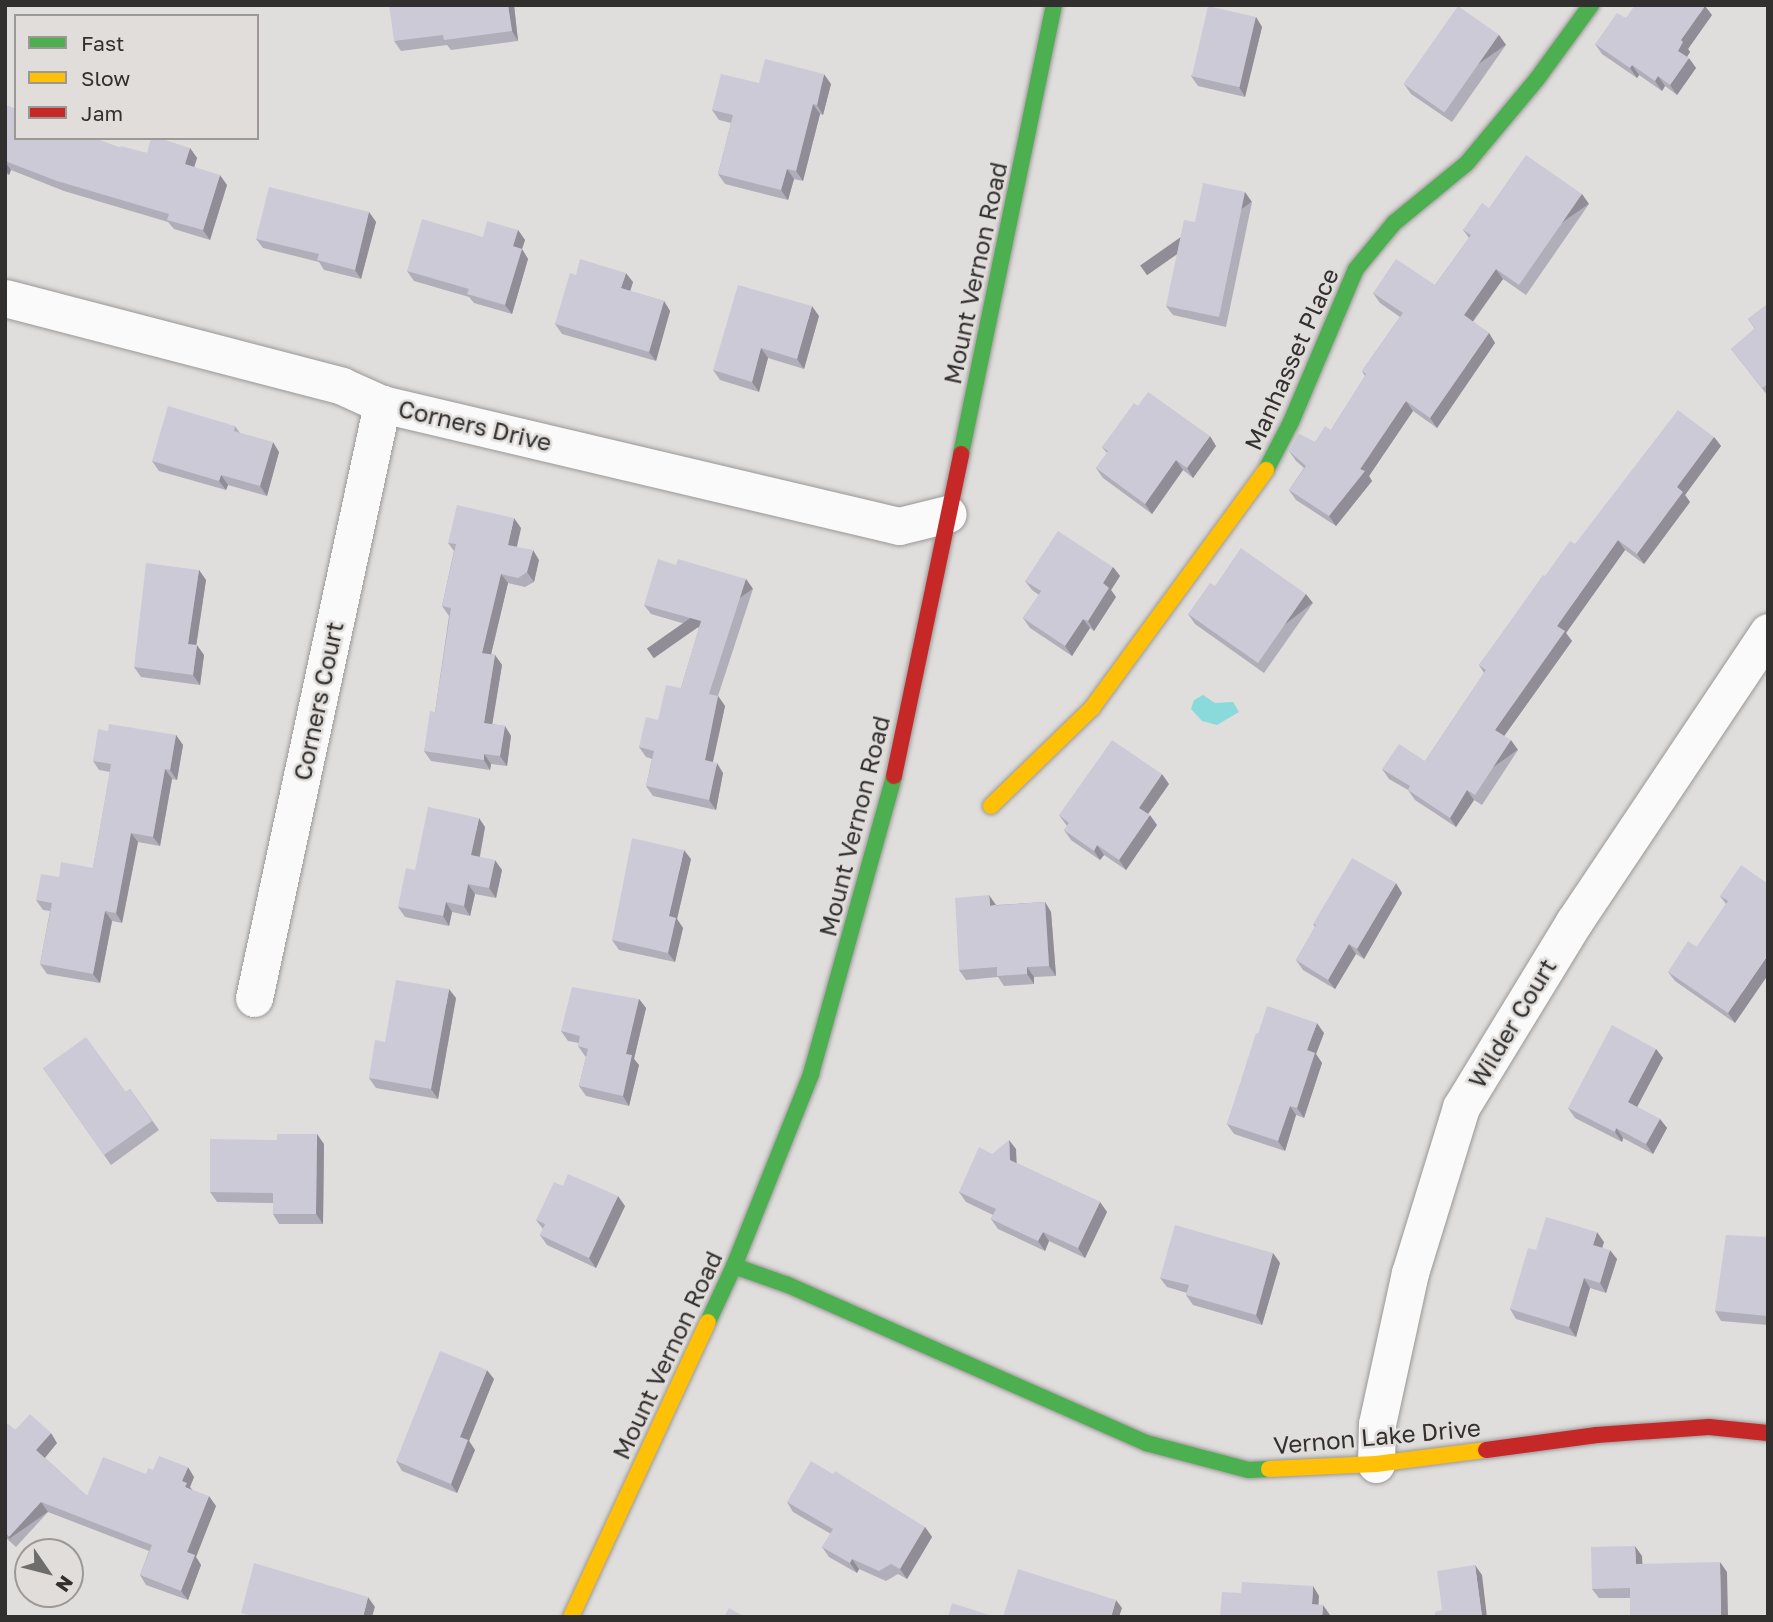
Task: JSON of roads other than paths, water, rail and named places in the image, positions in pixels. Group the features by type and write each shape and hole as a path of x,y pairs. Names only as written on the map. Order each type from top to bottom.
{"street":[{"name":"Mount Vernon Road","path":"570,1617 734,1266 811,1074 890,798 1054,5"},
{"name":"Manhasset Place","path":"991,806 1092,708 1266,470 1291,422 1356,269 1394,223 1467,163 1531,86 1591,5"},
{"name":"Corners Drive","path":"5,298 342,386 383,404 899,526 948,514"},
{"name":"Corners Court","path":"254,998 383,404"},
{"name":"Wilder Court","path":"1376,1464 1377,1424 1410,1273 1461,1107 1574,922 1768,632"},
{"name":"Vernon Lake Drive","path":"734,1266 788,1285 1146,1443 1249,1470 1376,1464 1597,1435 1709,1427 1768,1433"}],"water":[{"path":"1203,695 1215,703 1233,702 1239,712 1217,725 1202,721 1191,709 1194,700"}]}
